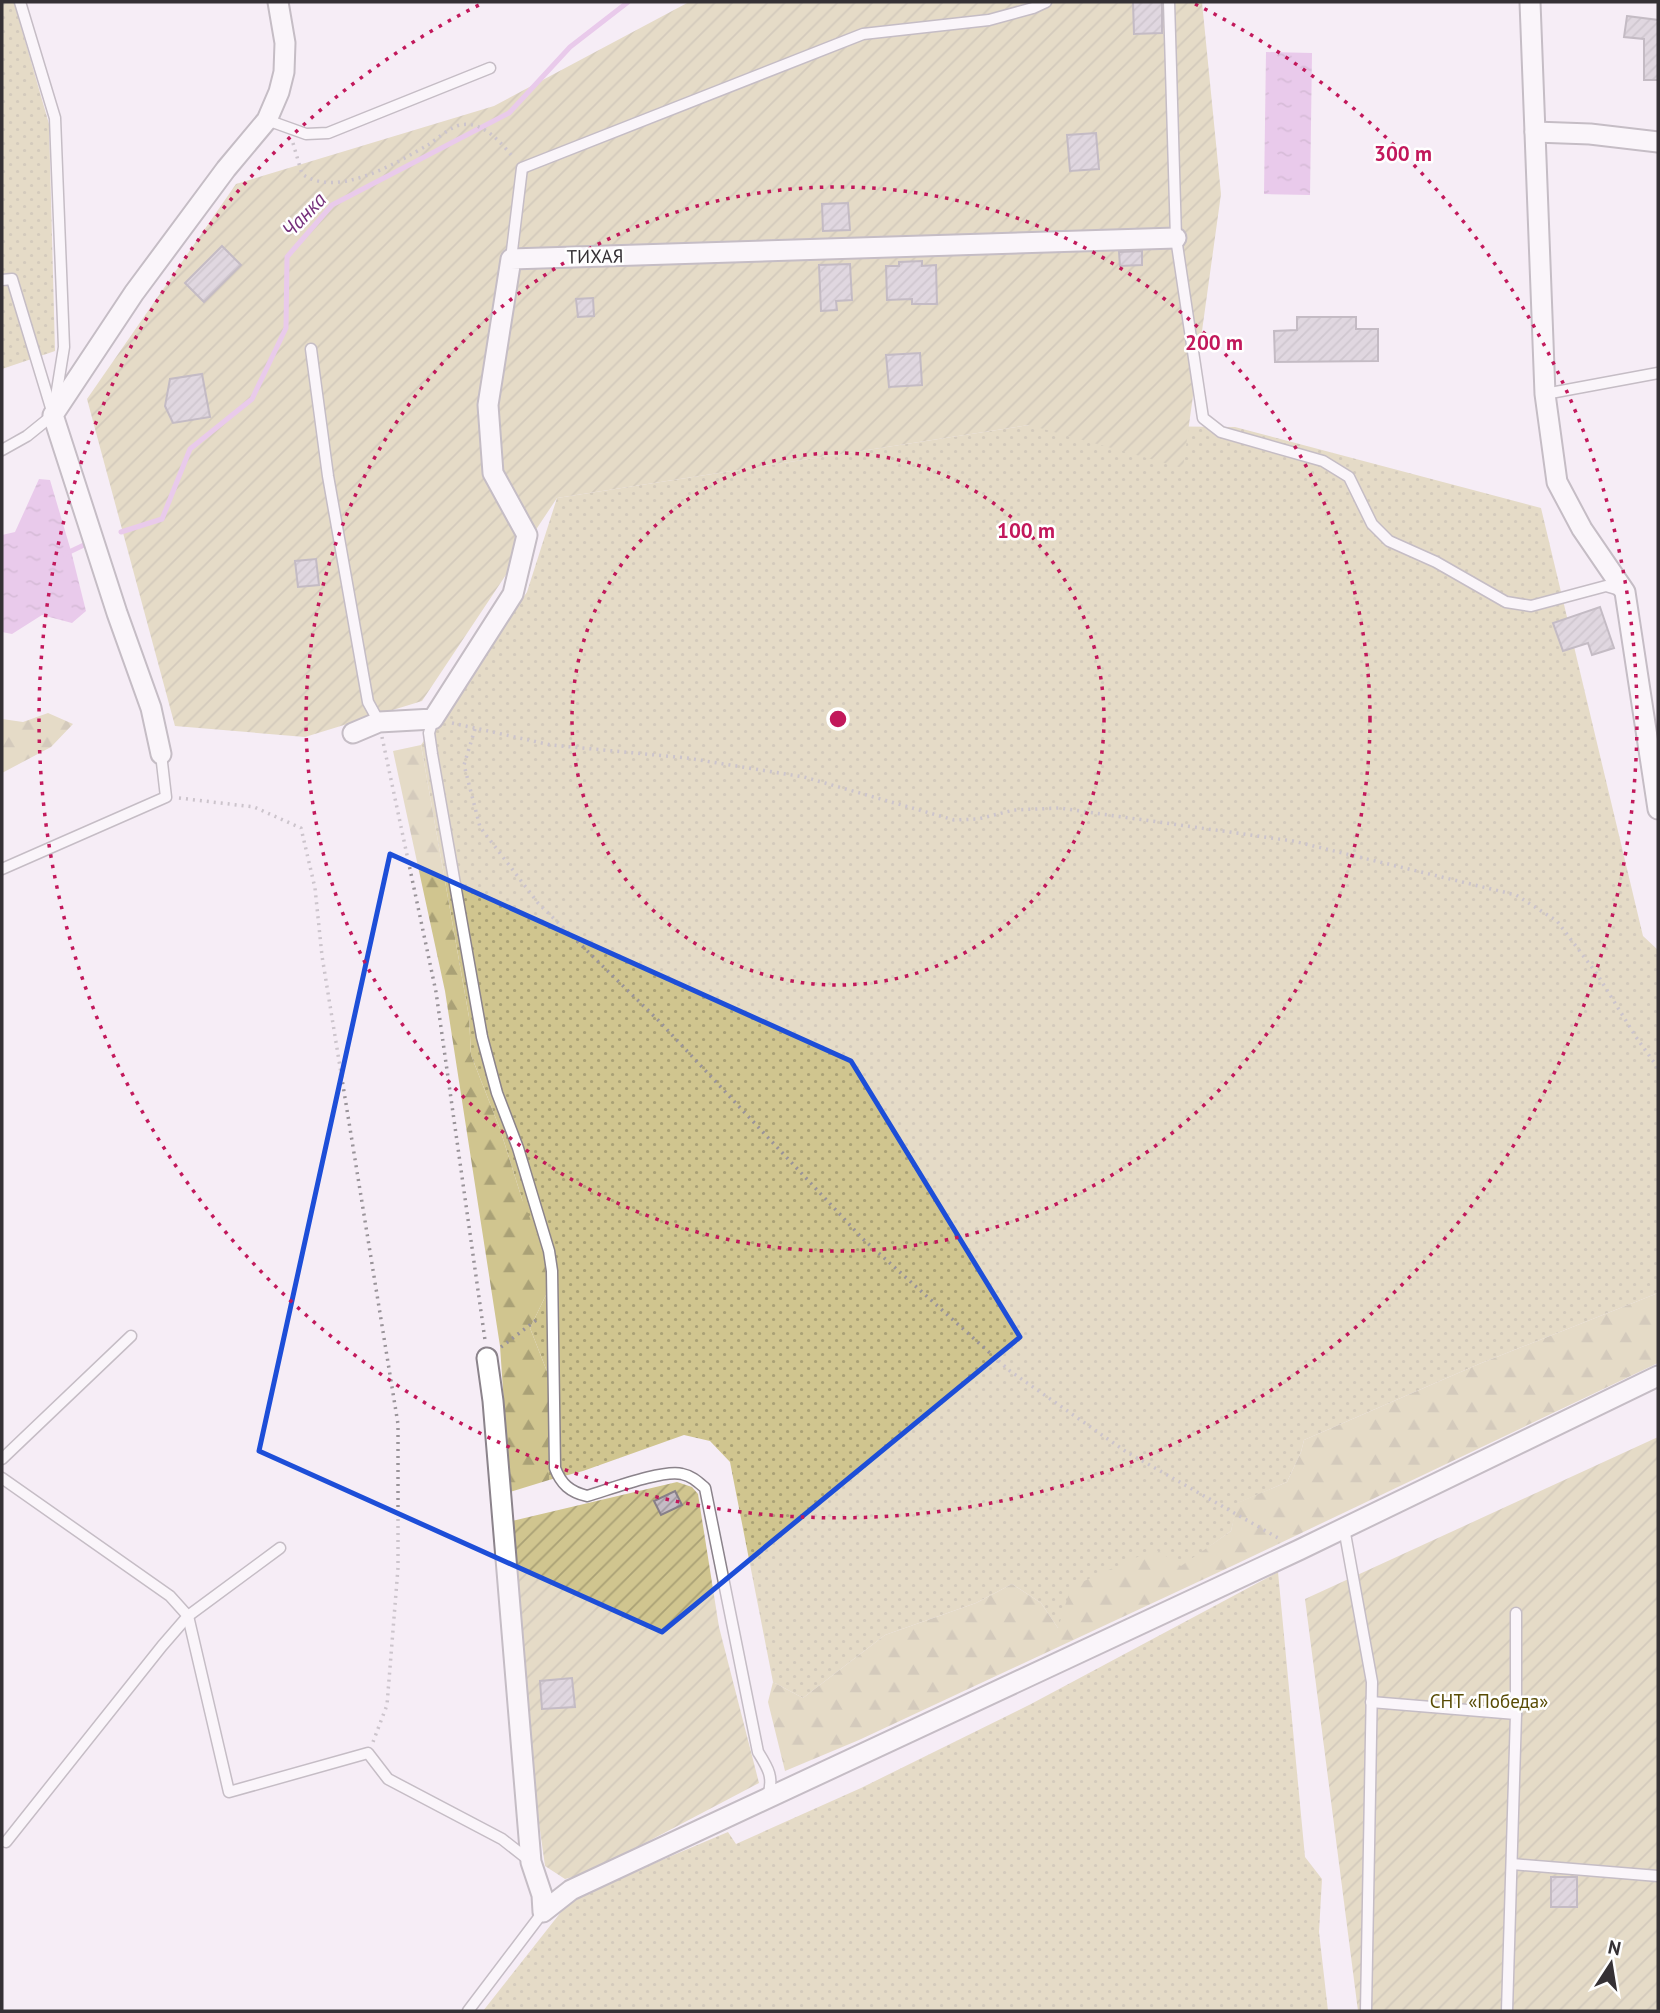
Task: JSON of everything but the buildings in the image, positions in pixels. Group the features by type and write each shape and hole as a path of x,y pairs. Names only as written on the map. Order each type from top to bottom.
{"street":[{"path":"161,754 151,708 117,613 53,415 143,281 226,169 267,120 284,72 285,43 278,2"},
{"path":"1530,2 1545,394 1557,482 1582,529 1625,592 1658,808"},
{"path":"1535,132 1590,134 1658,142"},
{"name":"ТИХАЯ","path":"511,258 1176,238"},
{"path":"353,733 379,722 433,719 513,594 527,535 493,473 488,405 511,258"},
{"path":"487,1358 493,1401 531,1862 542,1895 543,1912"},
{"path":"543,1912 571,1890 1299,1550 1658,1376"}],"lane":[{"path":"2,450 27,436 53,415 64,347 55,118 20,2"},
{"path":"511,258 522,169 863,34 989,20 1046,2"},
{"path":"1169,2 1176,238 1203,418 1221,432 1323,461 1332,466 1349,477 1372,524 1390,541 1436,562 1506,602 1531,606 1606,586 1625,592"},
{"path":"267,120 306,134 328,134 490,68"},
{"path":"2,280 12,279 53,415"},
{"path":"311,349 328,476 368,702 379,722"},
{"path":"1545,394 1658,373"},
{"path":"433,719 429,733 432,754 482,1037 497,1093 518,1148 549,1251 552,1271 555,1468 559,1480 574,1493 587,1496 664,1473 680,1473 694,1478 705,1488 758,1752 770,1773 772,1784 768,1796"},
{"path":"2,869 166,797 161,754"},
{"path":"2,1459 131,1336"},
{"path":"2,1478 170,1596 188,1616 229,1792 368,1754 388,1779 502,1839 531,1862"},
{"path":"1344,1528 1371,1682 1366,2011"},
{"path":"6,1842 188,1616 280,1548"},
{"path":"1507,2011 1516,1714 1516,1613"},
{"path":"1371,1702 1516,1714"},
{"path":"1511,1864 1658,1876"},
{"path":"468,2011 543,1912"}],"path":[{"path":"289,127 302,174 310,180 345,183 379,170 460,125 477,127 496,136 522,169"},
{"path":"433,719 551,745 687,758 804,777 954,820 978,819 1014,810 1059,808 1293,841 1516,895 1557,921 1597,974 1658,1068"},
{"path":"379,722 436,992 487,1358"},
{"path":"475,729 464,765 480,827 538,903 658,1020 863,1240 1010,1371 1125,1451 1299,1550"},
{"path":"166,797 254,807 301,828 316,888 322,956 398,1424 398,1568 387,1705 368,1754"},
{"path":"487,1358 551,1308"}],"highlighted area":[{"path":"390,854 851,1061 1020,1337 662,1632 259,1451"}],"green space":[{"path":"2,2 14,2 49,124 55,351 2,369"},
{"path":"689,2 1202,2 1221,194 1183,468 1029,425 557,498 422,701 305,737 175,726 87,399 236,184 494,106"},
{"path":"1029,425 1235,427 1541,508 1643,936 1658,950 1658,1293 1479,1364 1304,1440 1287,1482 1238,1503 1231,1531 1181,1567 1058,1628 1041,1603 1012,1584 976,1603 885,1635 803,1698 773,1682 730,1462 710,1441 684,1435 583,1471 549,1480 548,1374 530,1328 546,1295 522,1199 500,1129 471,1055 469,1017 421,745 527,592 557,498"},
{"path":"48,713 73,724 51,747 2,773 2,719 23,722"},
{"path":"421,745 469,1017 471,1055 500,1129 522,1199 545,1255 546,1295 530,1328 548,1374 549,1480 510,1492 500,1346 445,991 393,751"},
{"path":"1658,1293 1658,1363 1232,1566 859,1740 785,1771 768,1702 773,1682 803,1698 885,1635 976,1603 1012,1584 1041,1603 1058,1628 1071,1587 1155,1549 1181,1566 1231,1531 1237,1503 1287,1482 1304,1440 1479,1364"},
{"name":"СНТ «Победа»","path":"1658,1437 1658,2011 1358,2011 1305,1599"},
{"path":"677,1482 692,1487 698,1494 719,1627 759,1783 588,1873 565,1879 545,1866 530,1758 512,1521"},
{"path":"1278,1572 1305,1857 1322,1879 1319,1932 1328,2011 483,2011 572,1898 728,1832 736,1844 861,1788 1031,1704"}],"water":[{"path":"1266,52 1312,53 1310,195 1264,194"},
{"path":"39,479 50,480 86,611 72,623 42,615 12,634 2,632 2,535 15,532"}],"waterway":[{"name":"Чанка","path":"121,532 162,519 190,449 252,399 286,328 287,257 332,205 509,113 570,47 628,2"},
{"name":"Чанка","path":"65,554 86,544"}]}
